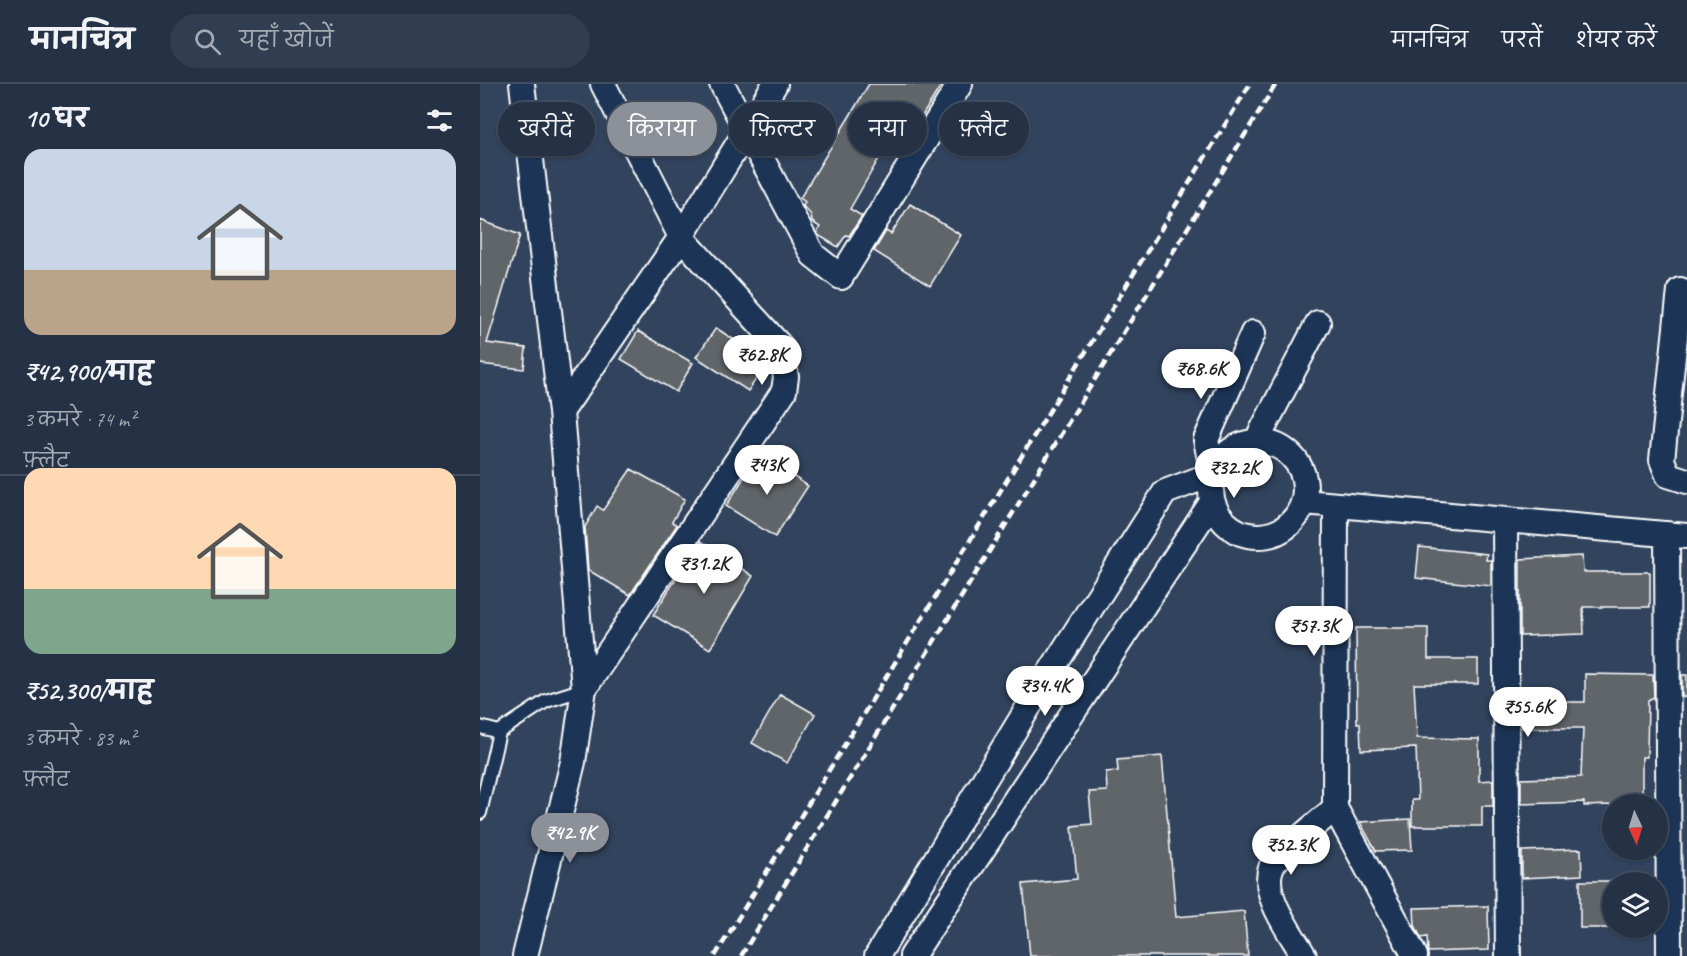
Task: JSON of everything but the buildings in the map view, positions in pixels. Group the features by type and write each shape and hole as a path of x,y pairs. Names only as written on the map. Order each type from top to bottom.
{"street":[{"path":"522,84 561,412 584,689 573,762 525,956"},
{"path":"584,689 784,391 786,377 781,347 681,237 603,84"},
{"path":"722,84 732,102"},
{"path":"764,102 775,84"},
{"path":"761,156 813,255 841,277 960,84"},
{"path":"561,412 681,237 730,156"},
{"path":"1680,290 1662,460 1668,475 1687,481"},
{"path":"1256,442 1318,323"},
{"path":"877,956 1038,690 1165,492 1213,474 1229,451 1242,445 1256,442 1270,444 1294,459 1302,471 1305,486 1304,502 1297,516 1286,527 1272,534 1256,536 1241,533 1228,525 1218,515 1212,502 1213,474 1206,440 1253,333"},
{"path":"912,956 1212,502"},
{"path":"1304,502 1677,535 1678,901 1669,956"},
{"path":"1336,506 1335,808 1415,956"},
{"path":"1505,521 1508,956"},
{"path":"1304,956 1274,901 1268,883 1272,866 1335,808"}],"lane":[{"path":"480,813 499,732 546,700 584,689"},
{"path":"480,727 499,732"}],"railway":[{"path":"715,956 1250,84"},
{"path":"741,956 1276,84"}]}
